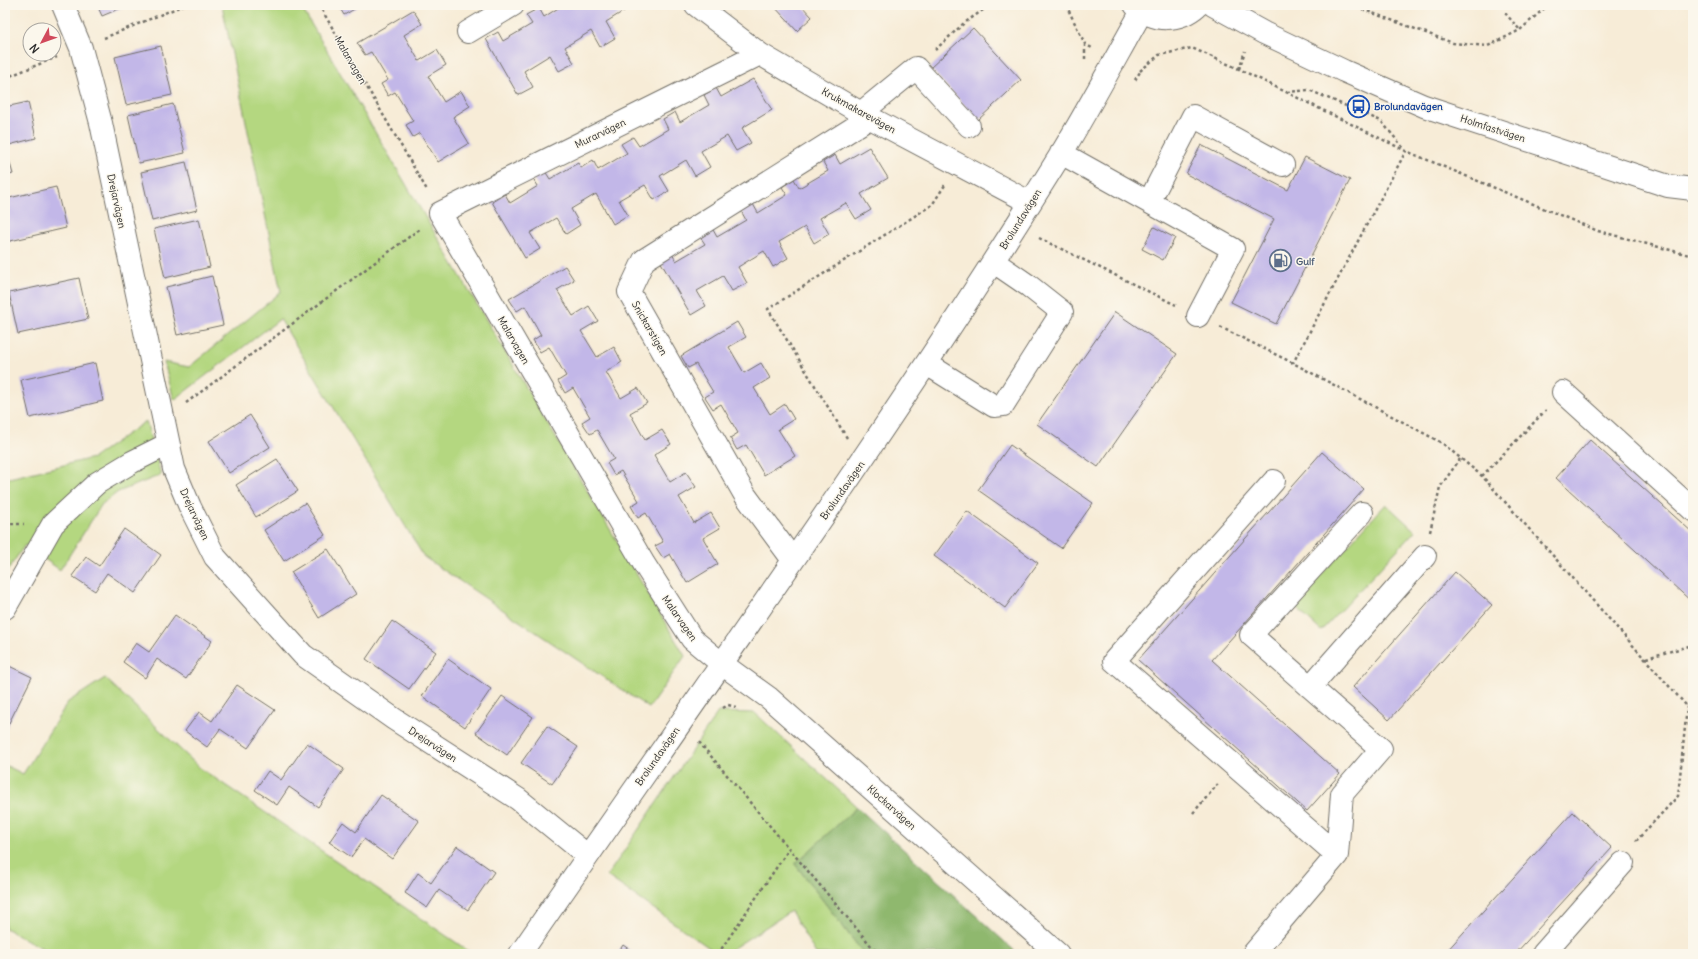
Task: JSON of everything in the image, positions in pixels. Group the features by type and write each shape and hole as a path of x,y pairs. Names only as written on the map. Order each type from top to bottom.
{"street":[{"name":"Drejarvägen","path":"63,5 81,48 101,123 168,444 176,475 215,557 303,655 394,719 518,799 588,856"},
{"path":"468,32 514,5"},
{"name":"Krukmakarevägen","path":"696,5 760,54 866,115 1029,202"},
{"path":"1138,8 1150,15 1168,18 1184,15 1198,5"},
{"name":"Holmfastvägen","path":"1213,5 1264,33 1344,71 1424,106 1668,186 1693,189"},
{"name":"Brolundavägen","path":"520,954 862,462 994,262 1029,202 1061,153 1115,60 1138,8"},
{"name":"Murarvägen","path":"440,213 760,54"},
{"path":"866,115 916,68 968,126"},
{"name":"Snickarstigen","path":"794,560 745,495 629,292 644,260 866,115"},
{"path":"1149,202 1193,116 1283,165"},
{"path":"1061,153 1232,249 1198,316"},
{"name":"Malarvagen","path":"440,213 644,564 692,639 722,664"},
{"path":"927,364 994,406 1003,405 1062,312 1029,286 994,262"},
{"path":"1563,392 1693,510"},
{"path":"5,608 53,524 97,484 132,462 168,444"},
{"path":"1274,481 1114,661 1337,855"},
{"path":"1253,954 1337,855 1342,794 1381,749 1251,635 1362,513"},
{"path":"1310,687 1425,556"},
{"name":"Klockarvägen","path":"722,664 769,698 1058,954"},
{"path":"1543,954 1623,863"}],"path":[{"name":"Malarvagen","path":"319,5 440,213"},
{"path":"916,68 963,24 990,5"},
{"path":"1066,5 1085,44 1140,72 1159,55 1192,48 1406,151 1598,231 1693,256"},
{"path":"1351,5 1453,44 1488,46 1520,30 1548,5"},
{"path":"1505,13 1520,30"},
{"path":"1286,92 1309,90 1382,121 1406,151"},
{"path":"1293,363 1406,151"},
{"path":"862,462 768,309 932,204 959,164"},
{"path":"163,420 440,213"},
{"path":"1015,226 1293,363 1442,443 1482,476 1646,658 1693,713"},
{"path":"1482,476 1563,392"},
{"path":"1425,556 1440,487 1460,458"},
{"path":"1646,658 1693,645"},
{"path":"1623,863 1626,853 1678,796 1687,706"},
{"path":"679,725 694,735 878,954"},
{"path":"1193,813 1234,766"},
{"path":"718,954 789,849"}],"green space":[{"path":"222,5 300,5 685,656 649,708 424,557 280,319 174,400 164,362 189,367 281,292"},
{"path":"146,421 161,475 118,492 102,504 60,570 25,545 5,574 5,479 93,458"},
{"path":"1386,504 1415,531 1321,631 1293,605"},
{"path":"105,678 200,768 473,954 53,954 5,928 5,765 23,774 68,702"},
{"path":"718,712 755,713 857,807 795,864 864,954 816,954 791,911 724,954 718,954 607,876"},
{"path":"857,807 1018,954 864,954 795,864"}],"building":[{"path":"97,5 128,5 102,16"},
{"path":"338,5 357,5 358,7 344,15"},
{"path":"563,5 632,6 606,22 615,38 600,47 591,31 565,47 574,63 559,71 550,55 524,71 533,87 518,95 486,39 498,32 503,41 532,24 526,15 539,8 544,17"},
{"path":"773,5 801,5 812,17 797,31"},
{"path":"413,10 422,24 404,35 419,61 437,50 446,65 428,76 444,102 461,91 470,106 453,117 469,143 438,162 420,133 413,137 406,125 413,121 395,92 388,96 381,84 388,80 371,52 365,55 357,43"},
{"path":"973,28 1021,80 978,120 930,68"},
{"path":"161,46 172,95 126,105 115,57"},
{"path":"753,79 772,110 742,128 751,143 736,151 727,136 701,151 710,167 695,176 686,160 660,176 669,191 654,200 645,185 619,200 628,215 613,224 596,194 571,209 580,225 566,234 556,218 530,233 540,249 525,258 492,202 505,194 510,203 538,186 533,178 545,171 550,179 578,163 581,168 593,160 598,170 627,153 621,144 633,137 639,146 668,129 663,119 675,112 680,122 709,105 704,95 716,88 721,97"},
{"path":"28,102 36,138 5,146 5,107"},
{"path":"173,104 185,153 139,163 128,115"},
{"name":"Gulf","path":"1201,145 1288,190 1305,157 1350,180 1276,324 1231,302 1274,219 1186,174"},
{"path":"5,146 13,174 5,176"},
{"path":"869,147 888,178 861,194 871,210 856,219 846,203 820,218 829,234 814,243 805,227 779,242 788,258 773,267 764,251 738,267 747,283 732,291 723,276 697,291 706,306 691,315 659,259 671,252 676,261 705,244 699,235 712,228 717,237 746,220 741,211 753,204 758,213 787,195 782,187 794,179 799,188 828,171 823,162 835,155 840,164"},
{"path":"186,162 197,210 152,221 141,172"},
{"path":"56,187 66,228 6,242 5,199"},
{"path":"199,219 210,267 165,278 154,229"},
{"path":"1154,227 1175,238 1163,260 1142,249"},
{"path":"565,266 574,280 557,290 573,316 589,306 598,321 581,331 597,357 614,347 622,362 606,372 621,398 638,388 647,403 630,413 645,440 662,430 671,444 654,455 670,482 686,472 696,487 679,497 694,523 711,513 720,528 703,538 718,564 687,583 670,554 663,558 655,546 663,542 646,513 638,518 631,506 639,501 621,471 614,475 607,463 614,459 597,430 590,434 582,422 590,417 573,388 565,393 558,381 566,376 549,347 540,352 533,340 541,335 525,306 517,311 509,299"},
{"path":"212,276 223,325 177,335 166,287"},
{"path":"79,278 88,319 18,334 9,293"},
{"path":"1115,312 1177,354 1098,467 1037,424"},
{"path":"737,322 746,337 729,347 744,373 761,363 770,378 754,388 770,414 785,404 794,419 778,429 795,456 764,475 746,445 737,450 730,438 738,433 721,404 713,409 705,397 713,392 696,364 688,368 681,356"},
{"path":"95,363 103,401 30,418 21,380"},
{"path":"250,415 270,447 229,473 209,441"},
{"path":"1590,440 1693,533 1693,603 1556,478"},
{"path":"1010,445 1093,503 1061,548 978,490"},
{"path":"1322,452 1364,489 1212,660 1340,774 1307,811 1138,660"},
{"path":"277,459 298,491 256,517 236,485"},
{"path":"305,503 325,535 284,561 264,530"},
{"path":"967,511 1038,563 1005,608 934,556"},
{"path":"124,529 161,555 135,593 107,573 95,591 72,576 86,557 99,566"},
{"path":"328,549 356,594 319,618 291,572"},
{"path":"1455,572 1492,605 1389,720 1353,687"},
{"path":"175,615 212,641 186,679 157,659 145,678 123,662 136,643 149,652"},
{"path":"392,621 436,652 409,689 366,659"},
{"path":"448,659 491,689 465,727 422,696"},
{"path":"5,664 32,677 5,731"},
{"path":"237,685 275,710 248,748 220,729 207,747 185,731 199,712 212,721"},
{"path":"502,696 533,717 507,755 476,733"},
{"path":"547,726 578,747 552,784 521,763"},
{"path":"307,743 344,769 318,807 289,787 277,805 255,790 268,771 281,780"},
{"path":"381,795 419,821 392,859 364,839 351,857 329,842 343,822 356,832"},
{"path":"1573,812 1612,848 1515,954 1444,954"},
{"path":"457,846 494,872 468,910 439,890 427,908 405,893 418,873 431,883"},
{"path":"623,945 636,954 617,954"}],"place":[{"name":"Brolundavägen","path":"1359,106"},
{"name":"Gulf","path":"1280,261"}]}
